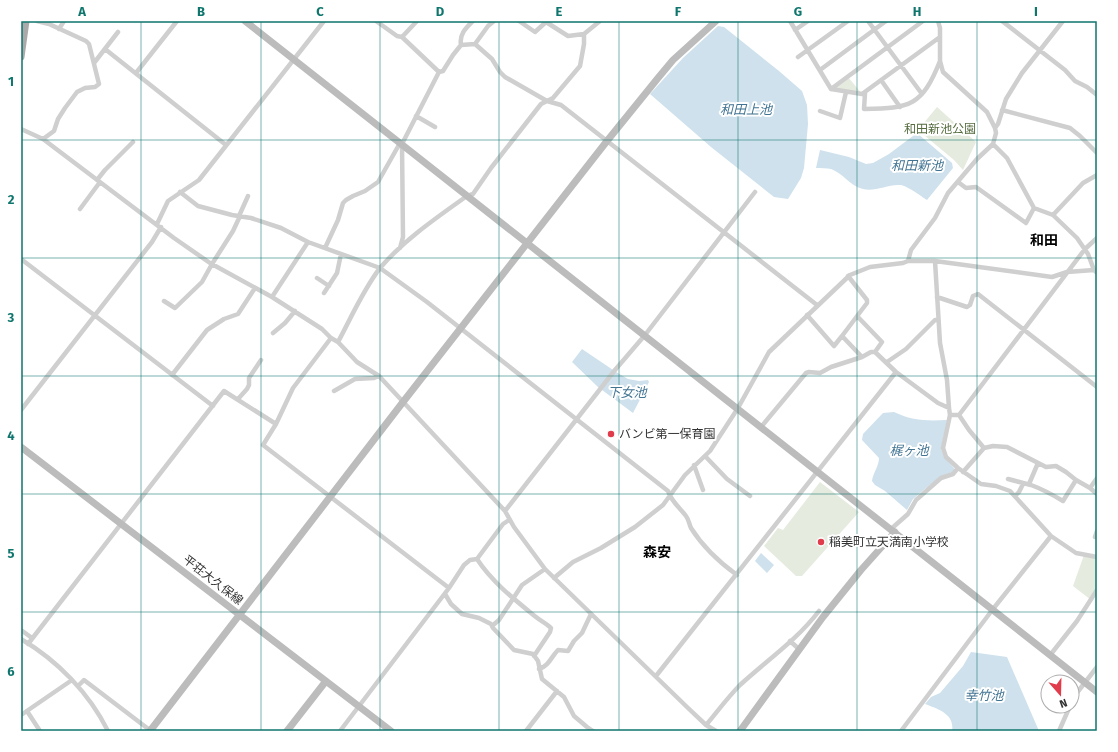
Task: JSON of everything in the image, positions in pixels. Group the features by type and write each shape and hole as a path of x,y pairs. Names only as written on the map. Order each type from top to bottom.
{"main road":[{"path":"21,57 26,21"}],"street":[{"path":"37,21 86,41 94,63 99,84 95,87 85,88 77,92 64,108 54,131 43,139"},
{"path":"59,29 64,21"},
{"path":"136,73 177,21"},
{"path":"246,21 528,244 645,334 657,346 994,609 1097,692"},
{"path":"21,410 152,242 168,201 200,180 324,21"},
{"path":"376,21 397,36 402,37 439,72"},
{"path":"402,37 417,21"},
{"path":"325,248 338,220 343,203 353,196 366,191 378,182 401,144 439,72 443,71 461,45 460,38 473,21"},
{"path":"475,44 488,26 494,21"},
{"path":"519,21 535,32 546,22 568,36 584,34 600,21"},
{"path":"78,686 84,680 150,731 403,402 461,330 607,141 673,60 716,21"},
{"path":"790,21 831,89 862,94 940,37"},
{"path":"795,30 808,21"},
{"path":"798,57 848,21"},
{"path":"868,21 922,94"},
{"path":"820,70 886,21"},
{"path":"831,89 923,21"},
{"path":"938,21 940,28 940,61 943,72 987,112 995,128"},
{"path":"1002,21 1065,70 1075,81 1087,87 1097,95"},
{"path":"908,261 911,250 935,218 948,193 977,159 993,144 995,128 998,124 1006,99 1022,73 1063,21"},
{"path":"94,63 118,32"},
{"path":"338,342 380,268 400,248 424,228 467,196 473,194 527,121 542,104 553,98 580,66 584,44 584,34"},
{"path":"461,45 475,44 492,59 505,77 547,101 561,105 817,305"},
{"path":"105,49 226,145"},
{"path":"864,93 864,109 900,107 908,105 917,100 922,94 932,79 940,61"},
{"path":"881,80 900,107"},
{"path":"820,111 840,118 846,92"},
{"path":"1002,110 1070,128 1097,153"},
{"path":"416,116 434,127"},
{"path":"21,129 43,139 212,264 272,297 322,329 331,338 338,342 357,362 379,376 505,511 509,520 545,569 706,725 716,731"},
{"path":"80,209 105,170 134,142"},
{"path":"400,248 403,236 401,144"},
{"path":"554,578 574,562 601,548 635,527 663,505 685,475 710,451 738,408 769,352 817,305 854,272 870,267 908,261 935,261 1052,277 1067,272 1096,272 1085,249 1077,238 1054,216 1034,208 1007,158 993,144"},
{"path":"1054,216 1083,183 1097,175"},
{"path":"958,182 966,188 976,187 1026,223 1034,208"},
{"path":"180,192 198,206 251,218 281,228 308,242 380,268 427,302 668,491 669,496 688,518 691,527 713,555 718,561 737,575"},
{"path":"505,511 755,192"},
{"path":"164,301 175,308 202,282 230,236 248,196"},
{"path":"950,415 959,414 1085,249 1097,238"},
{"path":"272,297 308,242"},
{"path":"324,293 337,273 341,254"},
{"path":"21,259 213,406"},
{"path":"935,261 940,343 948,380 950,415 944,448 946,457 960,470 981,484 996,486 1010,491 1051,536 1076,553 1097,557"},
{"path":"807,315 834,346 867,303 867,300 848,276"},
{"path":"316,278 329,286"},
{"path":"172,375 207,330 224,319 238,314 255,288"},
{"path":"938,297 967,307 970,305 973,296 978,294 1097,387"},
{"path":"274,333 295,311"},
{"path":"761,427 806,373 820,373 831,367 862,357 871,352 875,352 882,342 857,316"},
{"path":"887,362 906,349 935,320 938,320"},
{"path":"842,336 862,357"},
{"path":"331,338 292,388 276,424 263,445 449,588"},
{"path":"875,352 896,372 938,403 949,408"},
{"path":"238,400 247,389 249,385 249,378 261,360"},
{"path":"656,676 896,372"},
{"path":"334,391 355,379 374,378 379,376"},
{"path":"28,644 224,391 276,424"},
{"path":"959,414 969,430 984,448"},
{"path":"740,731 823,617 908,514 916,500 941,478 960,470 984,448 993,446 1007,447 1046,467 1056,466 1097,494"},
{"name":"平荘大久保線","path":"21,447 122,523 391,731"},
{"path":"705,456 727,478 750,496"},
{"path":"1029,484 1038,462"},
{"path":"694,465 703,490"},
{"path":"1090,488 1097,478"},
{"path":"1008,479 1023,484 1029,484 1048,492 1063,501 1076,480"},
{"path":"1015,496 1023,484"},
{"path":"340,731 449,588 464,565 470,560 477,559 503,524 509,520"},
{"path":"1097,531 1095,536 1097,537"},
{"path":"901,731 1051,536"},
{"path":"477,559 488,574 536,618 551,628 550,632 534,656"},
{"path":"492,626 499,620 522,585 545,569"},
{"path":"1051,654 1077,622 1097,590"},
{"path":"444,594 451,604 462,614 479,618 491,624 514,650 533,654 538,661 542,679 564,697 574,716 593,731"},
{"path":"706,725 740,686 790,641 818,611"},
{"path":"539,669 549,662 558,650 568,651 574,641 582,633 592,614"},
{"path":"21,630 32,638"},
{"path":"21,639 48,656 78,686 87,697 108,731"},
{"path":"790,641 800,650"},
{"path":"1080,689 1097,667"},
{"path":"21,715 72,680"},
{"path":"287,731 326,680"},
{"path":"526,731 557,690"},
{"path":"27,711 40,731"},
{"path":"1059,731 1066,714"}],"green space":[{"path":"848,77 862,94 831,89"},
{"name":"和田新池公園","path":"937,107 976,142 963,170 954,160 918,130"},
{"path":"820,482 859,512 802,576 796,576 764,546 778,528 783,530"},
{"path":"1084,555 1097,557 1097,591 1091,600 1073,586"}],"water":[{"name":"和田上池","path":"718,26 724,27 802,91 807,105 808,124 804,168 801,178 788,199 774,197 711,147 650,94 683,58"},
{"name":"和田新池","path":"917,133 952,163 953,168 927,200 903,185 868,190 854,185 835,171 816,168 820,150 849,157 866,164 873,163 889,154"},
{"name":"下女池","path":"582,349 628,379 639,381 648,380 649,382 633,413 598,387 572,362"},
{"name":"梶ヶ池","path":"894,412 920,420 947,420 941,449 944,457 954,468 954,471 942,476 913,499 907,510 872,481 879,458 862,440 863,434 883,413"},
{"path":"761,553 774,565 767,573 755,561"},
{"name":"幸竹池","path":"971,652 1007,657 1039,731 952,731 951,720 948,716 940,710 925,704 931,697 940,693 963,666"}],"place":[{"name":"バンビ第一保育園","path":"611,434"},
{"name":"稲美町立天満南小学校","path":"821,542"}],"district":[{"name":"和田","path":"1044,240"},
{"name":"森安","path":"657,552"}]}
